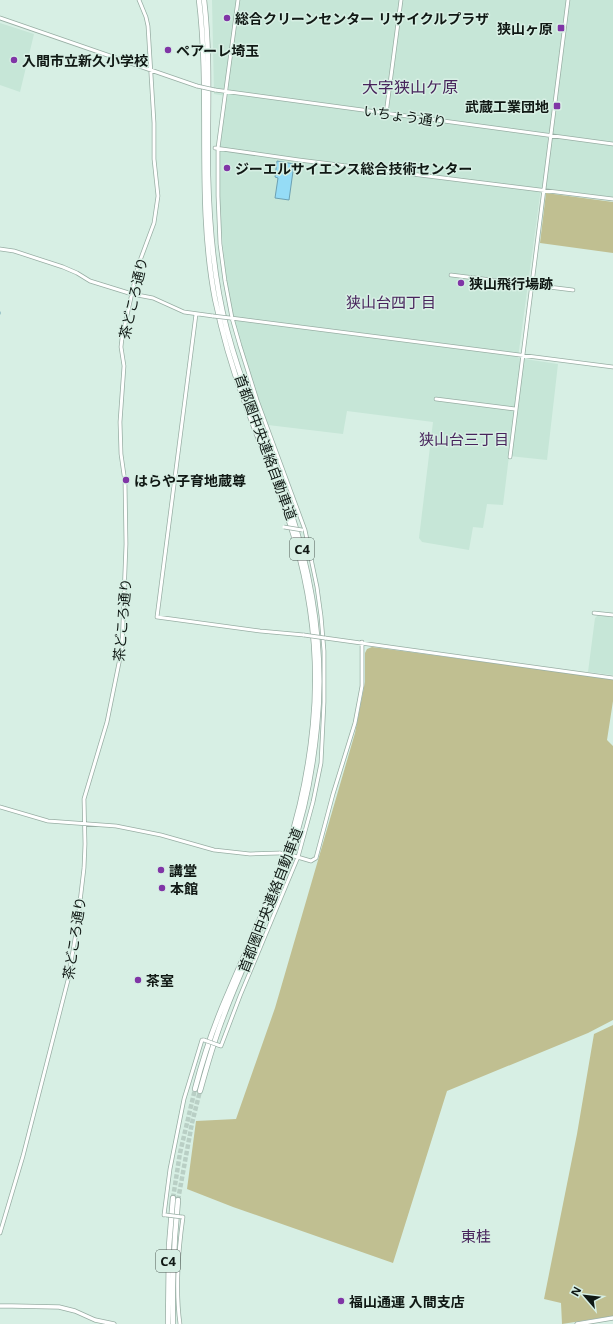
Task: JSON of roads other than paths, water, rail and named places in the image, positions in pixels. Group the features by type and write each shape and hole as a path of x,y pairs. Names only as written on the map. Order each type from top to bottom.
{"highway":[{"name":"首都圏中央連絡自動車道","path":"199,0 202,36 204,204 208,251 215,295 231,362 282,502 301,564 311,622 315,690 313,725 306,776 294,829 276,880 218,1018 197,1090 224,1013 280,881 298,830 313,760 318,720 319,690 316,622 310,584 299,538 287,501 235,361 219,294 210,231 205,0"},
{"name":"C4","path":"168,1324 168,1252 173,1198"},
{"name":"C4","path":"173,1324 172,1281 178,1200"}],"main road":[{"path":"0,1306 60,1307 75,1311 95,1320 114,1324"},
{"path":"577,1324 613,1318"}],"street":[{"name":"茶どころ通り","path":"0,1233 25,1150 68,980 81,896 85,852 84,804 86,789 106,722 119,667 123,637 126,544 125,482 120,422 124,366 121,347 122,334 138,266 154,223 158,196 154,159 154,123 148,26 139,0"},
{"path":"180,1324 177,1296 177,1274 183,1218 165,1215 170,1170 184,1099 202,1040 221,1046 296,857 313,802 321,763 324,702 324,651 317,587 303,530 257,400 231,318 220,244 216,148 238,0"},
{"path":"386,114 401,0"},
{"path":"510,457 568,0"},
{"name":"いちょう通り","path":"0,18 197,86 215,90 613,144"},
{"path":"216,148 299,160 613,199"},
{"path":"0,249 14,251 64,266 77,272 90,281 132,294 153,298 179,310 196,314 613,367"},
{"path":"451,275 573,290"},
{"path":"196,314 157,617 260,631 362,642 613,678"},
{"path":"436,399 515,409"},
{"path":"284,527 303,530"},
{"path":"594,613 613,615"},
{"path":"0,807 48,821 106,824 134,829 214,850 250,854 280,853 311,861 316,858 335,787 355,723 362,686 362,642"}],"water":[{"path":"277,161 294,164 289,200 275,198 278,178 275,177"}],"tunnel":[{"path":"173,1198 180,1153 195,1089"},
{"path":"178,1200 192,1123 200,1091"}],"place":[{"name":"総合クリーンセンター リサイクルプラザ","path":"227,18"},
{"name":"狭山ヶ原","path":"561,28"},
{"name":"ペアーレ埼玉","path":"168,50"},
{"name":"入間市立新久小学校","path":"14,60"},
{"name":"武蔵工業団地","path":"557,106"},
{"name":"ジーエルサイエンス総合技術センター","path":"227,168"},
{"name":"狭山飛行場跡","path":"461,283"},
{"name":"はらや子育地蔵尊","path":"126,480"},
{"name":"講堂","path":"161,870"},
{"name":"本館","path":"162,888"},
{"name":"茶室","path":"138,980"},
{"name":"福山通運 入間支店","path":"341,1301"}],"district":[{"name":"大字狭山ケ原","path":"410,87"},
{"name":"狭山台四丁目","path":"391,302"},
{"name":"狭山台三丁目","path":"464,439"},
{"name":"東桂","path":"476,1236"}]}
